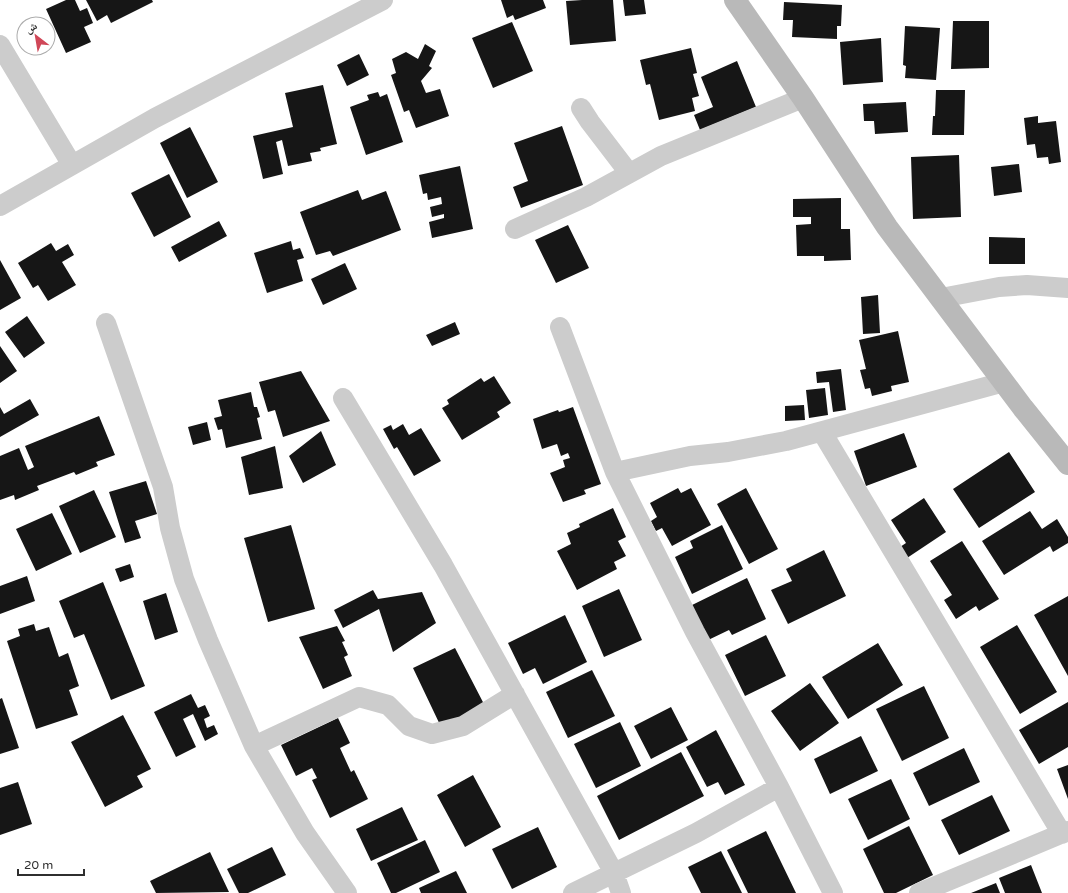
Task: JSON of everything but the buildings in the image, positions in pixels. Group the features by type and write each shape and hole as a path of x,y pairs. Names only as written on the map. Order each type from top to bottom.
{"main road":[{"path":"735,0 887,227 1068,464"}],"street":[{"path":"0,206 155,118 383,0"},
{"path":"0,45 72,165"},
{"path":"515,229 586,197 661,156 802,98"},
{"path":"581,108 629,173"},
{"path":"941,298 999,287 1026,285 1068,288"},
{"path":"106,323 163,487 170,528 184,579 208,640 254,746 305,833 347,893"},
{"path":"560,327 615,472 695,632 779,787 833,893"},
{"path":"615,472 690,456 728,452 786,441 1004,382"},
{"path":"343,398 443,565 614,873 622,893"},
{"path":"822,432 1065,832 920,893"},
{"path":"254,746 358,697 388,704 409,726 432,734 463,726 515,694"},
{"path":"573,893 696,833 779,787"}]}
